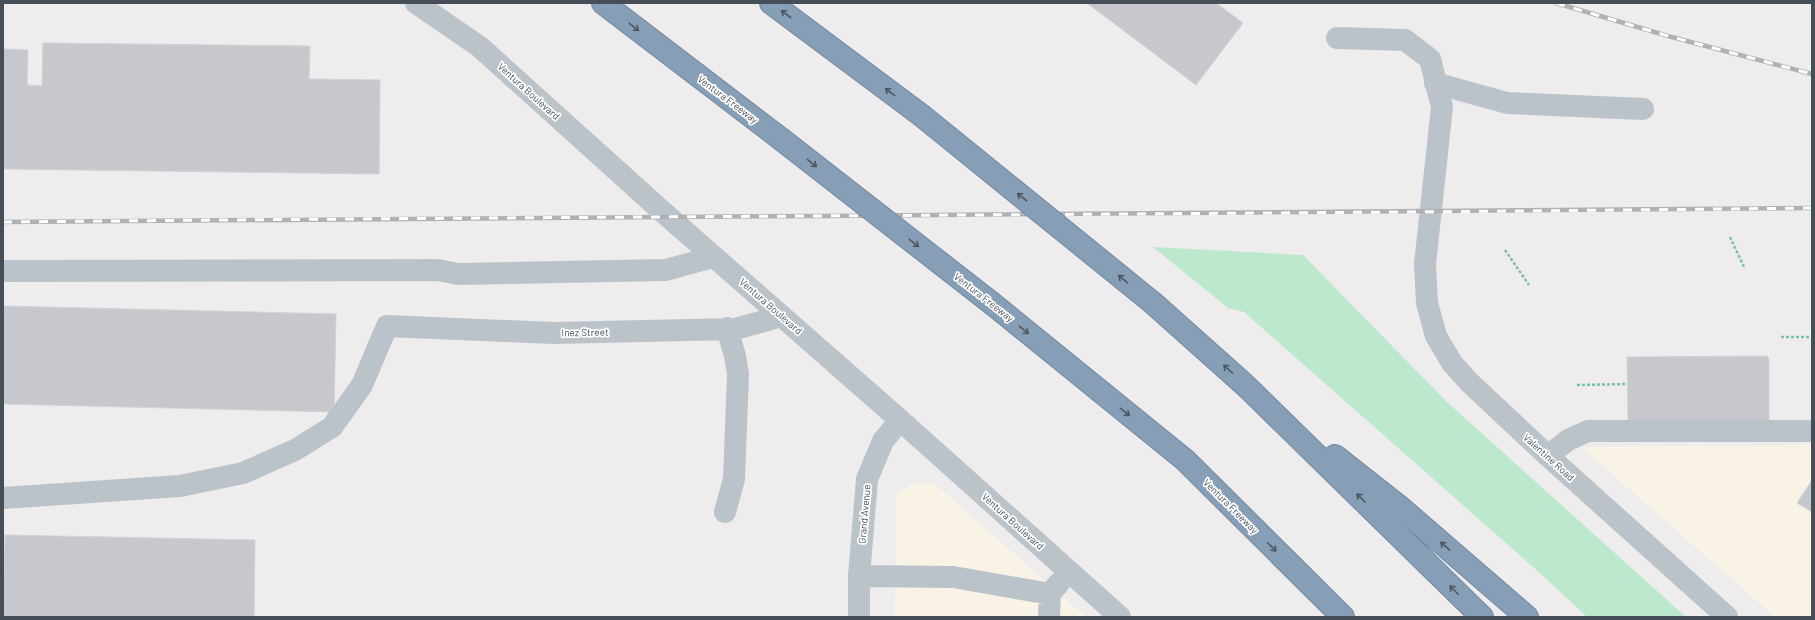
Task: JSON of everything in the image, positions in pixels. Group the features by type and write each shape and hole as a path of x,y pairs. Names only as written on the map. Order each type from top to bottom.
{"highway":[{"name":"Ventura Freeway","path":"603,3 994,305 1185,460 1342,617"},
{"path":"771,3 921,115 1154,303 1246,386 1482,617"},
{"path":"1246,386 1401,508 1527,617"}],"street":[{"name":"Ventura Boulevard","path":"416,3 480,47 713,257 900,420 1120,617"},
{"name":"Valentine Road","path":"1337,38 1405,40 1430,59 1442,107 1426,264 1427,302 1436,336 1452,362 1470,383 1548,456 1727,617"},
{"path":"1435,82 1507,103 1643,109"},
{"path":"3,271 438,270 458,274 666,270 713,257"},
{"name":"Inez Street","path":"3,498 180,486 243,474 295,450 332,427 362,385 387,326 554,332 735,329 782,316"},
{"path":"725,512 734,479 738,374 735,356 726,328"},
{"name":"Grand Avenue","path":"860,617 859,576 867,479 883,441 900,420"},
{"path":"1548,456 1568,440 1588,431 1812,432"},
{"path":"1050,617 1050,594 1069,572"},
{"path":"859,576 952,577 1050,594"}],"path":[{"path":"1730,237 1745,269"},
{"path":"1505,250 1529,285"},
{"path":"1781,337 1812,337"},
{"path":"1577,385 1627,384"}],"shaded area":[{"path":"1812,445 1812,617 1775,617 1581,447"},
{"path":"913,483 935,484 1086,617 895,617 896,495"}],"green space":[{"path":"1153,247 1303,255 1447,402 1686,617 1587,617 1541,574 1244,312 1228,308"}],"building":[{"path":"1087,3 1216,3 1243,23 1196,85"},
{"path":"43,43 310,46 309,79 380,80 379,174 3,169 3,49 28,50 27,85 42,86"},
{"path":"3,306 336,314 334,412 3,404"},
{"path":"1767,356 1769,359 1769,421 1628,423 1627,357"},
{"path":"1812,480 1812,512 1797,503"},
{"path":"5,535 255,540 254,617 3,617"}],"railway":[{"path":"1556,3 1668,36 1812,74"},
{"path":"3,222 1812,208"}]}
